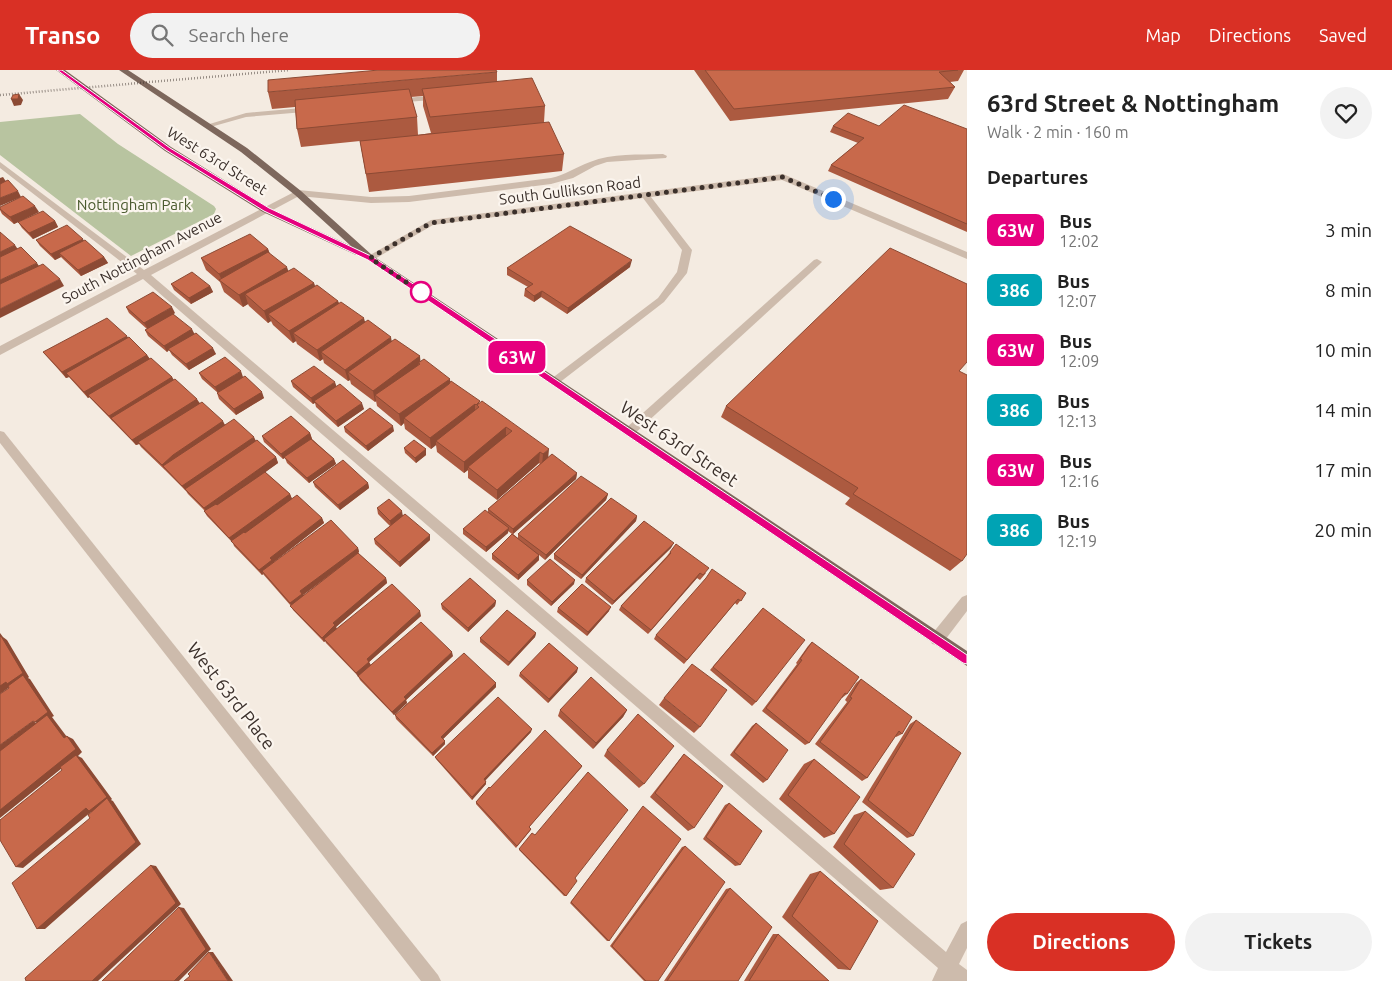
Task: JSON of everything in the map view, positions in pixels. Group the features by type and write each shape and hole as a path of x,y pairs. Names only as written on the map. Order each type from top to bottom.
{"main road":[{"name":"West 63rd Street","path":"60,70 168,149 266,210 370,258"},
{"name":"West 63rd Street","path":"123,70 244,150 298,193 370,258 967,659"}],"street":[{"path":"391,102 449,96"},
{"path":"207,126 246,115 323,108"},
{"path":"298,193 371,200 409,198 550,181 570,176 592,164 606,160 664,156"},
{"path":"0,164 144,274 945,973 966,981"},
{"name":"South Gullikson Road","path":"370,258 431,223 783,177 967,256"},
{"name":"South Nottingham Avenue","path":"0,351 298,193"},
{"path":"555,382 661,300 682,273 687,250 646,195"},
{"path":"629,432 817,262"},
{"name":"West 63rd Place","path":"0,435 432,981"},
{"path":"937,639 967,601"},
{"path":"945,973 967,930"}],"green space":[{"name":"Nottingham Park","path":"80,114 118,144 214,206 216,209 214,214 131,256 0,155 0,122"}],"building":[{"path":"379,70 496,70 497,72 268,92 268,80"},
{"path":"705,70 958,70 939,72 955,87 734,109"},
{"path":"532,78 545,106 430,117 422,89"},
{"path":"409,89 417,117 297,129 295,100"},
{"path":"19,94 18,99 11,99 13,95"},
{"path":"904,105 967,129 967,224 831,165 864,138 833,126 848,113 879,126"},
{"path":"549,122 564,154 366,174 360,141"},
{"path":"8,180 18,191 0,198 0,184"},
{"path":"23,196 35,206 10,217 0,209 0,207"},
{"path":"43,211 55,221 29,233 18,222"},
{"path":"67,225 83,239 51,254 36,240"},
{"path":"570,226 632,260 568,308 542,291 534,296 525,289 533,284 507,268"},
{"path":"0,232 15,245 0,252"},
{"path":"250,234 268,249 219,274 201,258"},
{"path":"85,240 104,257 78,270 59,253"},
{"path":"21,247 37,263 0,280 0,257"},
{"path":"890,248 967,284 967,362 959,371 967,375 967,554 962,561 853,494 858,488 726,406"},
{"path":"268,252 287,267 239,295 219,280"},
{"path":"43,264 60,279 0,309 0,284"},
{"path":"294,268 314,283 264,311 245,294"},
{"path":"192,272 210,286 189,298 171,284"},
{"path":"317,285 338,301 289,331 268,314"},
{"path":"153,292 172,307 144,323 126,307"},
{"path":"341,302 364,318 317,350 293,333"},
{"path":"173,314 192,329 164,346 145,330"},
{"path":"107,318 127,336 62,372 43,352"},
{"path":"368,320 391,337 345,370 321,352"},
{"path":"196,333 213,348 186,364 168,349"},
{"path":"129,337 147,355 84,392 66,373"},
{"path":"395,339 420,356 373,391 348,372"},
{"path":"225,357 241,371 215,387 199,373"},
{"path":"151,358 172,377 109,416 88,395"},
{"path":"424,359 450,379 399,414 375,395 420,364 418,363"},
{"path":"314,366 335,382 311,398 291,381"},
{"path":"245,376 262,392 234,409 217,393"},
{"path":"175,379 197,399 132,440 111,418"},
{"path":"451,381 480,401 430,438 404,418"},
{"path":"340,384 362,403 336,421 314,401"},
{"path":"482,401 549,449 543,454 540,452 497,490 468,467 512,431 506,427 464,462 436,441 479,407 477,405"},
{"path":"202,402 223,421 173,455 162,465 138,442"},
{"path":"370,408 393,426 366,446 344,427"},
{"path":"291,416 310,433 281,454 262,436"},
{"path":"234,419 254,437 182,486 163,466"},
{"path":"311,439 334,459 307,478 284,457"},
{"path":"257,440 276,457 204,508 185,489"},
{"path":"414,440 426,449 415,458 404,448"},
{"path":"552,454 577,473 513,529 488,509"},
{"path":"343,460 368,483 338,505 313,482"},
{"path":"265,472 290,494 229,538 204,511 217,505"},
{"path":"581,476 608,494 546,555 518,534"},
{"path":"297,495 322,518 270,558 272,560 259,570 231,541"},
{"path":"611,498 637,516 582,575 554,554"},
{"path":"389,499 402,511 390,521 377,508"},
{"path":"485,510 509,528 486,547 463,529"},
{"path":"405,514 430,535 399,562 374,539"},
{"path":"331,520 358,548 300,591 302,594 290,603 262,571"},
{"path":"644,521 674,543 614,601 586,578"},
{"path":"512,534 539,555 518,575 492,554"},
{"path":"676,544 709,568 703,575 700,573 651,630 621,606 671,553"},
{"path":"358,553 386,578 333,623 335,625 322,638 290,606"},
{"path":"550,559 575,580 552,602 527,580"},
{"path":"712,569 746,593 741,601 738,599 687,660 656,635"},
{"path":"470,578 496,601 468,628 441,604"},
{"path":"392,584 420,611 367,659 369,662 356,673 324,639"},
{"path":"582,584 611,607 588,632 558,608"},
{"path":"763,608 805,640 756,702 713,667"},
{"path":"507,610 536,633 509,662 480,638"},
{"path":"421,622 452,652 404,697 406,699 392,712 358,676"},
{"path":"0,637 23,673 7,684 6,682 0,686"},
{"path":"812,642 859,677 809,743 766,708 802,660 800,659"},
{"path":"549,643 578,668 549,699 520,673"},
{"path":"464,653 496,683 441,737 445,741 432,753 395,715"},
{"path":"692,664 727,690 700,727 664,698"},
{"path":"23,675 48,712 0,745 0,694"},
{"path":"591,677 627,710 596,743 560,710"},
{"path":"861,679 912,717 902,734 899,731 867,778 820,742 852,698 850,697"},
{"path":"498,697 532,729 484,779 486,782 472,797 435,757"},
{"path":"638,714 674,746 644,784 607,750"},
{"path":"47,715 64,738 67,736 76,749 0,810 0,751"},
{"path":"916,720 961,753 913,836 868,800"},
{"path":"756,723 788,750 767,780 734,752"},
{"path":"545,730 582,766 529,827 531,829 517,846 476,802"},
{"path":"684,754 723,786 694,828 655,793"},
{"path":"76,755 107,797 89,811 86,808 16,867 0,840 0,820 62,770 60,767"},
{"path":"814,759 860,797 834,834 788,795"},
{"path":"588,772 628,810 575,878 577,881 566,896 519,849 532,833 535,835"},
{"path":"107,798 136,842 37,929 12,883 90,818 88,815"},
{"path":"729,803 762,831 740,865 706,837"},
{"path":"643,806 681,839 609,941 571,902"},
{"path":"865,811 915,854 893,888 844,844"},
{"path":"685,846 725,882 658,981 646,981 612,946"},
{"path":"151,865 176,903 92,981 26,981 25,978"},
{"path":"820,871 878,921 850,970 792,916"},
{"path":"730,888 772,927 738,981 667,981"},
{"path":"179,907 206,949 174,981 102,981"},
{"path":"778,934 829,981 749,981"},
{"path":"209,952 228,981 184,981 190,976 188,974"}],"railway":[{"path":"0,95 290,70"}],"bus line":[{"name":"63W","path":"60,70 168,149 266,210 370,258 967,659"}],"route":[{"path":"421,292 370,258 431,223 783,177 833,199"}]}
